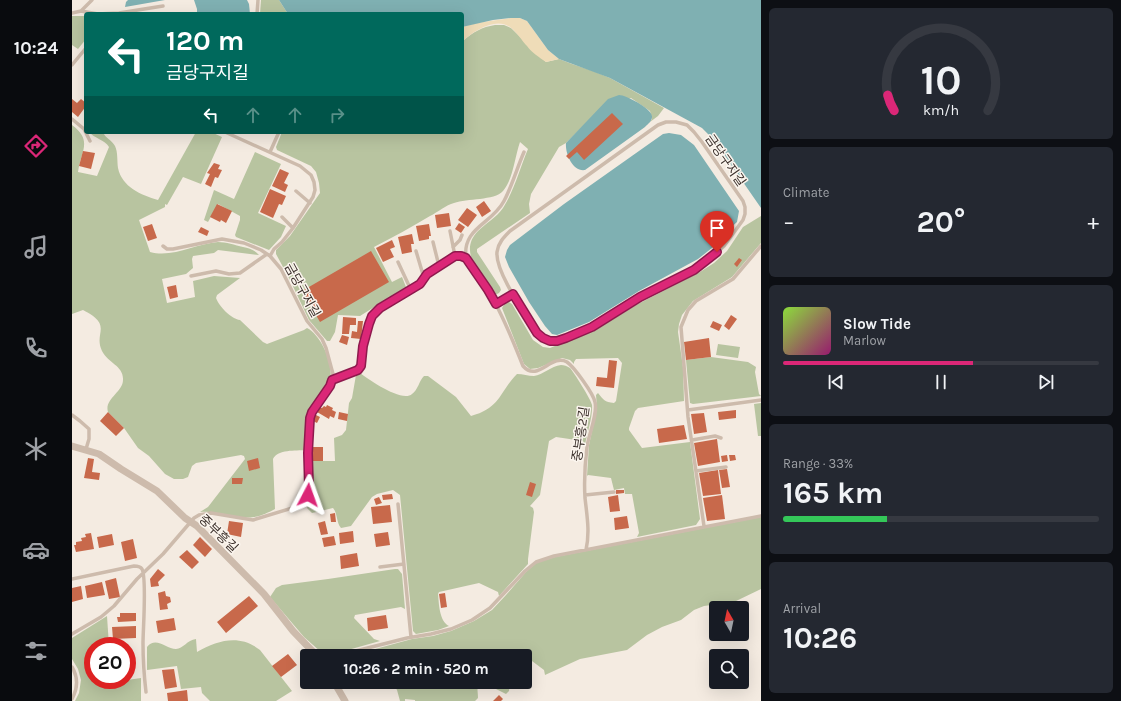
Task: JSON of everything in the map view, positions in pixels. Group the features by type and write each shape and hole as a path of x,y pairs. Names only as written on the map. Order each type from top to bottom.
{"street":[{"name":"중부흥길","path":"72,446 99,454 157,491 185,518 198,526 264,594 293,631 310,649"},
{"path":"338,689 345,701"}],"lane":[{"path":"81,11 92,0"},
{"path":"257,12 258,0"},
{"path":"125,12 163,6"},
{"path":"72,13 81,11 86,12"},
{"path":"72,65 84,50"},
{"path":"72,119 84,129"},
{"name":"금당구지길","path":"666,122 676,122 687,126 694,132 745,207 746,214 744,220 724,246 704,264 640,297 597,324 566,338 550,341 543,338 537,333 513,294 498,264 497,252 501,241 510,231 658,125 666,122"},
{"path":"86,134 90,141"},
{"name":"금당구지길","path":"191,276 211,272 229,274 240,273 269,255 293,228 313,198 315,190 311,175 300,166 230,134"},
{"path":"270,152 278,134"},
{"path":"513,294 496,304 466,258 466,246 468,240 477,228 504,202 524,152"},
{"path":"296,191 310,203"},
{"path":"282,217 293,228"},
{"path":"450,231 455,256"},
{"path":"453,247 460,240 462,235"},
{"name":"금당구지길","path":"163,246 168,249 173,249 212,240 231,239 244,242 269,255 281,269 307,321 322,339 332,367 332,380"},
{"path":"433,242 439,266"},
{"path":"704,526 688,410 685,366 680,327 683,318 696,301 733,279 761,246"},
{"path":"416,251 424,278"},
{"path":"72,634 101,617 114,606 143,573 199,515 204,514 253,520 302,505 308,495 309,487 308,453 310,418 312,412 330,386 332,380 358,370 361,366 363,346 372,316 380,308 420,284 427,274 455,256 466,258"},
{"path":"398,262 411,290"},
{"name":"중부흥2길","path":"496,304 523,366 527,370 533,372 559,360 565,361 571,366 594,398 596,404 587,445 585,496 588,531 586,550"},
{"path":"688,410 761,400"},
{"path":"72,415 88,429 89,439 86,449"},
{"path":"692,440 715,436 720,438"},
{"path":"696,471 726,467"},
{"path":"585,496 614,492"},
{"path":"398,504 411,638"},
{"path":"365,649 451,629 472,620 490,608 525,571 536,562 554,556 761,516"},
{"path":"380,567 404,564"},
{"path":"72,579 134,566 140,567 144,580 144,662 146,692"},
{"path":"72,667 77,680 72,699"}],"green space":[{"path":"261,0 279,0 287,12 260,12"},
{"path":"72,16 84,16 84,42 78,49 72,45"},
{"path":"504,25 511,28 546,62 559,59 593,71 610,78 664,108 658,116 650,122 652,119 650,111 631,98 594,115 566,143 559,147 531,194 529,204 530,213 477,249 477,252 500,287 501,290 499,293 495,295 492,293 477,270 470,254 470,246 472,239 478,231 500,212 510,194 528,149 520,142 509,181 503,191 499,194 487,198 459,201 451,204 374,247 392,282 402,277 406,287 360,316 338,315 335,332 330,341 327,341 309,320 276,254 276,250 290,236 320,193 316,172 311,166 277,150 276,147 281,134 464,134 464,40 474,33 490,26"},
{"path":"72,125 82,136 84,141 78,172 97,176 109,147 92,134 104,134 116,148 120,175 128,185 145,196 158,200 195,134 215,134 222,137 201,184 183,177 167,205 165,204 165,207 139,220 150,252 176,252 218,242 250,249 259,255 218,250 214,253 193,256 193,268 186,274 162,279 167,303 195,297 193,281 214,276 240,278 217,295 216,298 229,315 240,320 267,344 307,328 317,337 325,351 330,366 330,380 308,416 306,450 283,452 275,456 273,459 275,509 260,516 247,518 214,512 200,512 208,507 245,459 244,456 241,455 196,463 192,466 188,477 183,479 174,479 165,474 149,456 138,448 124,428 108,412 107,407 122,384 123,375 102,351 100,344 101,329 98,320 83,310 72,314"},
{"path":"255,152 281,164 258,213 286,226 281,237 269,250 236,237 235,235 240,216 218,204 208,222 204,220 214,190 234,199"},
{"path":"761,216 761,243 732,277 693,301 682,315 678,332 683,367 684,401 638,408 635,411 629,428 642,448 690,442 700,519 696,525 637,537 639,533 632,494 625,494 624,488 614,490 611,478 587,476 589,445 597,408 596,395 598,393 608,402 614,403 616,401 622,363 618,358 576,359 574,364 570,360 562,358 538,368 530,369 524,364 502,308 506,302 512,304 533,340 543,347 550,348 597,329 636,305 700,272 714,263 727,251 743,227"},
{"path":"718,344 740,347 738,358 716,355"},
{"path":"711,357 748,362 756,367 755,372 759,394 761,396 693,404 690,403 686,360"},
{"path":"561,365 570,368 589,398 592,405 591,420 585,445 583,441 556,437 549,441 540,495 530,506 533,508 534,512 528,564 499,596 498,592 479,583 439,592 441,616 449,626 438,630 416,634 413,631 400,495 393,490 377,494 372,497 351,526 341,528 333,508 312,513 307,508 313,491 311,461 335,461 334,438 342,435 346,430 349,403 352,398 356,375 360,373 393,393 407,396 414,392 424,376 428,376 456,397 471,416 481,413 494,404 517,374 534,376"},
{"path":"761,403 761,436 758,436 754,404"},
{"path":"761,517 761,589 736,601 709,601 709,605 694,610 681,620 662,627 647,635 627,650 580,659 545,675 544,670 532,661 532,649 375,649 412,639 433,636 451,631 474,621 492,610 536,563 555,557"},
{"path":"398,569 402,574 405,609 401,607 355,615 354,618 374,639 380,641 351,649 318,649 304,637 270,597 276,588 282,585"},
{"path":"107,616 108,637 84,637 84,689 136,689 136,679 141,678 141,701 75,701 79,693 81,680 78,669 72,659 72,638"},
{"path":"196,639 197,652 213,644 229,640 237,640 252,645 260,650 292,691 276,701 210,701 202,693 201,687 181,689 177,666 147,670 147,647 150,644 157,643 178,649"},
{"path":"478,689 478,698 475,701 415,701 405,699 405,701 400,701 397,690"},
{"path":"496,689 509,689 506,694"}],"sand":[{"path":"511,18 520,18 527,21 548,50 559,59 546,62 531,51 513,29 504,24 491,24 485,26 464,40 464,26 476,23"}],"water":[{"path":"128,0 165,0 125,7"},
{"path":"194,0 247,0 250,12 197,12"},
{"path":"279,0 761,0 761,208 718,146 702,128 610,78 559,59 548,50 527,21 520,18 493,20 464,27 464,12 287,12"},
{"path":"619,95 633,100 648,110 652,117 650,122 585,170 577,168 568,157 566,143 608,99"},
{"path":"669,133 681,135 694,145 739,211 737,222 728,230 717,244 698,259 639,291 589,322 557,335 552,334 529,302 509,267 505,257 507,250 510,245 564,204 663,134"}],"building":[{"path":"72,99 77,103 81,99 84,101 84,109 78,117 72,112"},
{"path":"612,113 623,124 584,160 577,152 569,159 566,156"},
{"path":"83,151 95,153 91,169 79,166"},
{"path":"214,163 220,165 218,169 222,170 218,178 215,177 211,187 205,184 210,174 207,173"},
{"path":"280,169 289,173 284,183 288,185 285,192 272,186"},
{"path":"270,189 286,196 282,205 279,204 273,218 260,212"},
{"path":"484,201 491,211 482,217 476,207"},
{"path":"217,204 232,211 226,223 210,217"},
{"path":"467,208 477,215 468,227 458,220"},
{"path":"449,213 451,226 437,228 435,215"},
{"path":"459,223 465,227 461,233 455,229"},
{"path":"152,224 157,238 148,241 143,227"},
{"path":"429,224 431,236 429,236 429,239 419,241 416,226"},
{"path":"201,227 209,231 207,236 198,232"},
{"path":"412,234 414,244 411,244 412,252 402,254 398,237"},
{"path":"392,240 395,247 390,249 394,257 383,262 376,248"},
{"path":"371,251 389,282 320,322 302,291"},
{"path":"739,258 742,260 737,267 734,264"},
{"path":"176,285 178,297 170,299 167,287"},
{"path":"731,315 737,319 729,330 724,326"},
{"path":"343,317 356,318 356,325 350,325 349,334 342,334"},
{"path":"358,321 363,321 361,339 351,338 352,331 357,332"},
{"path":"713,321 722,325 719,331 710,327"},
{"path":"342,335 349,337 347,345 339,342"},
{"path":"709,338 711,357 686,360 684,342"},
{"path":"609,360 617,361 614,388 596,386 597,377 607,378"},
{"path":"327,405 333,408 332,410 336,412 334,418 330,416 329,419 317,412 319,407 326,407"},
{"path":"736,410 736,418 719,420 718,412"},
{"path":"108,412 124,428 116,436 100,421"},
{"path":"339,412 348,414 347,421 338,419"},
{"path":"704,413 707,432 694,434 691,414"},
{"path":"314,414 320,417 317,423 311,420"},
{"path":"684,425 687,439 659,443 657,429"},
{"path":"717,439 720,462 698,466 694,443"},
{"path":"311,447 323,447 323,461 311,461"},
{"path":"727,455 728,461 722,462 721,456"},
{"path":"729,455 735,455 736,460 730,461"},
{"path":"88,458 94,459 92,472 100,473 99,480 84,478"},
{"path":"258,458 260,468 249,471 247,461"},
{"path":"727,469 730,487 722,488 719,470"},
{"path":"718,470 721,494 703,496 699,473"},
{"path":"232,478 243,478 242,484 232,484"},
{"path":"530,482 536,484 532,497 526,495"},
{"path":"616,490 624,490 624,493 616,494"},
{"path":"392,494 393,499 383,500 382,495"},
{"path":"618,495 620,511 610,512 608,497"},
{"path":"722,495 725,519 707,521 703,498"},
{"path":"379,497 382,503 376,505 374,499"},
{"path":"390,505 392,522 373,524 371,507"},
{"path":"335,513 336,522 331,522 330,514"},
{"path":"627,516 629,528 615,530 614,518"},
{"path":"229,521 243,523 241,537 227,534"},
{"path":"325,521 328,534 321,535 318,523"},
{"path":"353,531 354,542 340,544 339,533"},
{"path":"388,532 390,545 376,547 374,534"},
{"path":"91,533 94,549 76,552 74,545 76,545 76,542 82,541 81,538 86,537 85,534"},
{"path":"112,534 114,545 99,548 97,537"},
{"path":"334,536 336,545 324,547 322,538"},
{"path":"200,537 212,549 205,557 193,545"},
{"path":"133,539 137,558 125,561 121,542"},
{"path":"187,550 199,562 192,569 179,557"},
{"path":"357,553 359,566 341,569 340,556"},
{"path":"158,569 165,575 158,582 159,586 151,587 150,579"},
{"path":"116,578 120,597 109,599 105,581"},
{"path":"102,582 105,595 87,598 85,586"},
{"path":"81,586 83,599 72,602 72,588"},
{"path":"165,591 166,596 170,597 171,602 167,604 168,609 160,610 158,593"},
{"path":"445,593 447,607 441,608 439,594"},
{"path":"249,596 258,606 226,633 217,622"},
{"path":"120,613 136,613 136,621 118,622 117,617 120,617"},
{"path":"386,615 388,628 368,631 367,618"},
{"path":"174,618 176,630 158,633 156,621"},
{"path":"136,626 136,637 113,637 112,627"},
{"path":"288,654 297,665 281,677 272,666"},
{"path":"174,669 177,687 165,689 162,670"},
{"path":"187,690 188,701 168,701 167,693"},
{"path":"499,695 503,699 501,701 493,701"}],"route":[{"path":"308,495 309,425 312,412 330,386 332,380 350,374 358,370 361,366 363,346 372,316 380,308 420,284 427,274 455,256 466,258 496,304 513,294 537,333 550,341 557,341 592,327 607,319 640,297 704,264 717,252"}]}
